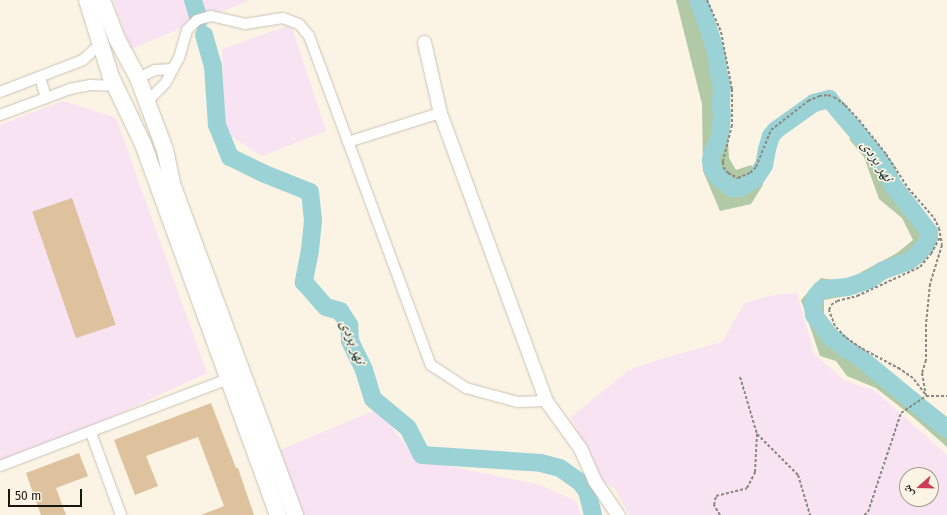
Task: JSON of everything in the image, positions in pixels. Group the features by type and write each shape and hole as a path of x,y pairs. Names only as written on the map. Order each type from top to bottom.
{"main road":[{"path":"87,0 101,42 105,62 143,144 278,515"},
{"path":"102,0 117,39 138,78 165,150 172,184 295,515"}],"street":[{"path":"147,102 162,89 179,58 187,30 197,20 211,16 245,24 275,18 291,20 298,24 309,36 431,365 466,388 518,402 546,401"},
{"path":"0,92 40,78 83,60 101,42"},
{"path":"424,42 440,113 546,401 580,448 594,480 608,499 617,515"},
{"path":"138,78 155,70 173,69"},
{"path":"40,78 46,98"},
{"path":"0,115 70,89 90,85 115,86"},
{"path":"348,142 440,113"},
{"path":"0,466 91,433 228,379"},
{"path":"91,433 121,515"}],"path":[{"path":"707,0 721,32 732,89 732,125 722,162 723,167 734,177 743,177 756,167 771,130 808,101 819,96 828,95 834,97 845,105 882,149 908,188 934,218 939,228 942,245 930,284 926,324 926,360 922,372 926,396"},
{"path":"926,396 913,378 845,337 835,326 829,310 837,301 846,300 857,296 920,268 931,254 941,236"},
{"path":"720,515 714,505 716,496 747,488 755,472 757,434 740,377"},
{"path":"864,515 869,514 901,413 926,396 947,396"},
{"path":"757,434 798,476 810,515"}],"shaded area":[{"path":"113,0 250,0 131,49"},
{"path":"291,25 326,131 262,156 226,133 222,49"},
{"path":"63,101 116,118 207,373 77,433 0,462 0,125"},
{"path":"797,293 814,354 845,381 875,391 947,455 947,515 629,515 616,490 600,478 571,417 629,370 661,359 722,342 745,303 774,295"},
{"path":"378,409 416,459 540,485 576,501 581,515 304,515 280,450"}],"green space":[{"path":"676,0 702,0 717,41 727,124 729,158 736,170 751,165 763,185 751,204 720,211 703,171 702,104"},
{"path":"860,129 904,194 932,229 930,246 908,268 846,296 824,300 824,315 849,346 903,383 947,417 947,447 913,417 876,388 847,376 836,361 820,356 801,300 821,278 843,282 897,253 913,240 902,218 879,199 864,157 849,139"}],"building":[{"path":"72,198 116,325 76,338 32,212"},
{"path":"211,403 236,468 238,468 254,515 201,515 224,506 198,437 146,456 158,486 135,495 114,440"},
{"path":"79,453 88,476 56,488 66,515 41,515 26,473"}],"waterway":[{"name":"نهر بردى","path":"193,0 199,20"},
{"name":"نهر بردى","path":"698,0 717,56 718,72 722,85 720,137 712,154 711,161 712,168 718,177 732,188 740,188 755,179 764,165 771,136 776,130 814,103 829,99 872,150 885,168 892,184 929,232 929,237 926,244 918,254 909,261 882,271 869,280 847,287 822,289 816,296 813,304 814,315 832,339 839,342 845,348 858,356 947,429"},
{"name":"نهر بردى","path":"204,35 213,67 217,125 230,157 265,174 310,192 313,221 310,250 304,282 326,307 340,311 349,325 350,341 364,370 373,399 408,428 422,455 541,463 560,468 580,482 587,491 593,515"}]}
